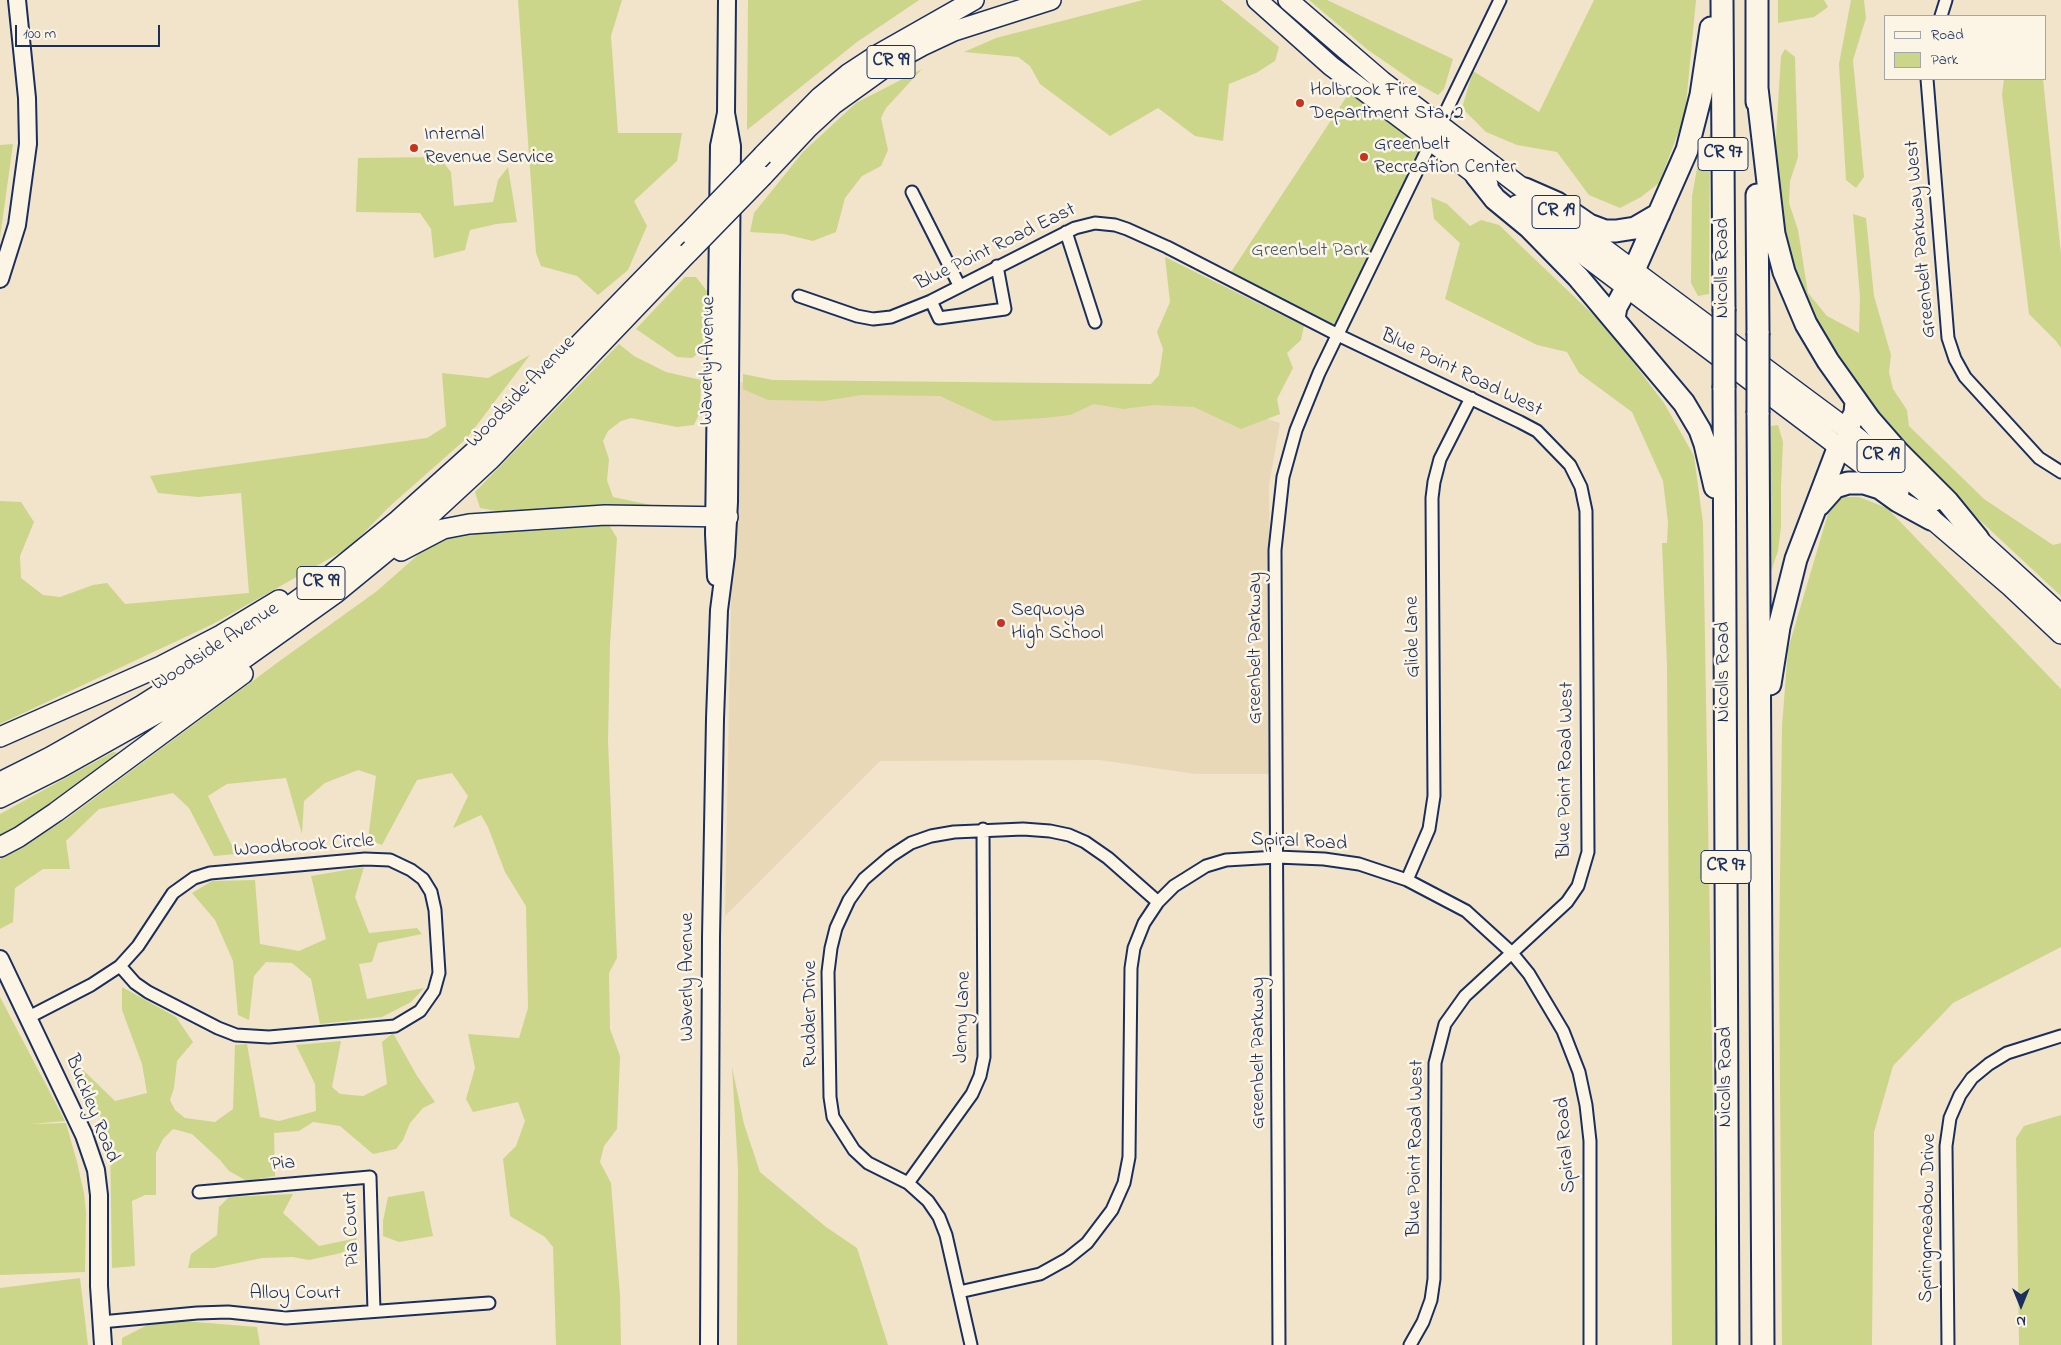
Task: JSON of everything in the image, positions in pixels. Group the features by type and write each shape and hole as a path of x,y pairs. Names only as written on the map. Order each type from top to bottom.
{"highway":[{"path":"1614,318 1616,307 1686,150 1695,122 1706,70 1713,0"},
{"name":"Nicolls Road","path":"1722,0 1728,1345"},
{"name":"Nicolls Road","path":"1757,0 1763,1345"},
{"path":"1757,88 1771,215 1784,272 1806,324 1856,402 1898,452 1947,501 1978,538"},
{"path":"1476,176 1495,199 1529,227 1562,259 1614,318 1684,403 1700,430 1713,474 1725,607"},
{"path":"1525,189 1556,203 1589,225 1606,230 1635,228 1659,214"},
{"path":"1760,804 1767,760 1769,699 1779,627 1796,559 1843,437 1855,414 1856,402"},
{"path":"1814,511 1835,487 1856,482 1880,488 1898,501 1932,519"}],"main road":[{"name":"Woodside Avenue","path":"619,314 688,233 820,97 848,74 877,55 974,0"},
{"name":"Woodside Avenue","path":"0,782 97,731 186,678 273,619 358,554 477,449 619,314 688,253 808,128 834,104 890,63 922,46 954,32 1051,0"},
{"name":"CR 19","path":"1257,0 1331,66 1476,176 1630,279 1978,538 2061,615"},
{"name":"CR 19","path":"1288,0 1382,81 1525,189 1630,279"},
{"name":"Woodside Avenue","path":"0,798 60,768 183,699 315,609 357,576 464,485 603,330"},
{"name":"CR 19","path":"1843,437 2061,634"},
{"path":"357,576 424,538 442,529 459,525 502,520 580,516 721,516"},
{"path":"0,737 124,683 190,651 251,618 358,554"},
{"path":"0,847 19,838 56,812 280,648 315,609"}],"street":[{"path":"0,279 17,225 28,144 27,98 16,0"},
{"name":"Waverly Avenue","path":"709,1345 711,937 719,610 714,557 721,516 719,146 726,113 727,0"},
{"name":"Greenbelt Parkway","path":"1279,1345 1275,550 1283,477 1296,430 1316,381 1500,0"},
{"path":"1941,15 1946,0"},
{"name":"Greenbelt Parkway West","path":"1927,80 1948,338 1955,359 1966,377 2039,458 2061,472"},
{"path":"912,192 959,285"},
{"name":"Blue Point Road East","path":"799,296 857,316 873,319 891,317 931,300 1066,232 1083,225 1095,223 1127,229 1338,335"},
{"path":"1066,232 1095,322"},
{"path":"931,300 939,318 1005,309 997,266"},
{"name":"Blue Point Road West","path":"1338,335 1537,431 1554,446 1570,466 1581,487 1586,511 1588,852 1578,886 1567,902 1465,996 1445,1024 1435,1063 1434,1279 1431,1300 1410,1345"},
{"name":"Glide Lane","path":"1407,880 1429,829 1434,796 1432,498 1434,482 1440,459 1471,398"},
{"name":"Rudder Drive","path":"971,1345 946,1235 939,1217 928,1201 908,1183 868,1162 854,1150 833,1118 830,1097 828,972 836,928 849,900 864,879 891,856 911,843 931,836 954,832 983,830 1050,831 1069,835 1085,842 1108,858 1158,902"},
{"name":"Jenny Lane","path":"908,1183 972,1094 980,1076 984,1057 983,830"},
{"name":"Spiral Road","path":"959,1292 1040,1274 1067,1259 1087,1243 1112,1210 1124,1183 1129,1157 1131,968 1134,948 1144,923 1158,902 1174,886 1206,866 1226,860 1278,857 1341,861 1358,864 1407,880 1466,911 1511,952 1529,974 1563,1031 1578,1072 1586,1105 1590,1141 1590,1345"},
{"name":"Woodbrook Circle","path":"29,1017 92,985 120,966 138,946 173,893 194,878 210,873 365,859 390,860 411,870 424,880 431,892 435,910 439,973 434,991 420,1011 396,1026 269,1036 236,1035 218,1028 148,992 135,983 120,966"},
{"name":"Buckley Road","path":"0,959 84,1136 96,1170 99,1195 103,1345"},
{"name":"Springmeadow Drive","path":"1948,1345 1946,1146 1950,1118 1960,1095 1972,1078 1989,1064 2007,1053 2061,1036"},
{"name":"Pia","path":"199,1192 370,1177"},
{"name":"Pia Court","path":"370,1177 374,1311"},
{"name":"Alloy Court","path":"101,1322 228,1312 286,1318 489,1303"}],"shaded area":[{"name":"Sequoya High School","path":"735,382 1166,387 1280,423 1269,485 1272,774 1196,774 1099,760 880,761 725,916"}],"green space":[{"path":"518,0 622,0 611,36 618,133 682,133 677,161 634,201 647,226 628,270 598,295 577,276 541,266 536,253"},
{"path":"748,0 919,0 857,42 747,130"},
{"path":"1143,0 1221,0 1279,47 1275,61 1256,73 1229,84 1223,141 1195,136 1158,108 1110,136 1040,84 1030,66 1018,57 964,52 996,38"},
{"path":"1309,0 1327,0 1453,59 1444,89 1438,95 1413,81 1368,50"},
{"path":"1594,0 1696,0 1685,115 1659,183 1641,197 1620,208 1589,195 1557,152 1517,145 1486,132 1462,108 1473,71 1539,112"},
{"path":"1778,0 1824,0 1828,7 1814,17 1778,23"},
{"path":"1851,0 1864,0 1866,18 1853,60 1864,177 1856,188 1846,180 1839,64"},
{"path":"1785,49 1795,57 1798,157 1790,181 1789,203 1798,230 1808,293 1827,316 1859,333 1860,297 1853,214 1866,218 1874,296 1891,355 1889,372 1893,389 1907,410 1909,426 1984,499 2053,545 2061,543 2061,596 1913,458 1817,329 1790,259 1777,202 1775,153 1781,56"},
{"path":"922,69 886,108 881,118 888,150 881,166 862,176 845,198 836,232 813,241 784,234 750,232 754,213 803,152 856,103"},
{"path":"2004,80 2043,80 2061,254 2061,348 2029,314 2002,95"},
{"name":"Greenbelt Park","path":"1353,87 1419,144 1417,160 1334,327 1231,272"},
{"path":"1710,134 1709,294 1698,296 1691,283 1692,196 1701,147"},
{"path":"13,144 0,238 0,145"},
{"path":"439,157 451,172 454,206 493,202 498,180 508,167 517,222 496,224 470,230 465,250 434,258 431,229 420,213 356,212 358,158"},
{"path":"1431,197 1447,204 1470,226 1481,220 1499,225 1607,328 1664,403 1694,456 1703,523 1717,1345 1672,1345 1667,666 1662,543 1667,543 1668,522 1663,481 1632,412 1579,373 1567,352 1537,345 1445,299 1460,243 1434,219"},
{"path":"1165,257 1304,326 1301,340 1287,353 1293,368 1277,399 1280,414 1241,429 1194,407 1154,405 1123,409 1094,404 1070,415 994,421 940,396 862,395 824,401 768,400 743,389 743,374 773,380 1151,384 1159,375 1163,349 1157,332 1170,302"},
{"path":"685,277 696,277 707,291 703,350 692,358 677,357 636,329"},
{"path":"619,344 634,356 666,372 701,380 700,412 694,425 677,427 631,418 621,421 608,431 603,441 609,459 607,480 613,497 651,505 507,513 480,508 475,492"},
{"path":"530,355 467,438 390,506 350,547 213,624 0,724 0,501 21,502 34,522 20,556 21,578 43,595 60,597 93,585 107,583 125,604 249,593 241,493 198,497 158,493 150,476 427,438 446,426 442,373 488,378"},
{"path":"1778,425 1783,442 1781,527 1778,551 1767,583 1771,426"},
{"path":"1843,497 1859,497 1887,508 2061,689 2061,947 1953,1003 1893,1066 1874,1132 1872,1345 1782,1345 1779,956 1782,726 1788,649 1830,507"},
{"path":"609,525 617,538 610,644 608,741 617,958 609,973 610,1029 620,1056 617,1129 604,1146 600,1162 611,1183 620,1295 621,1345 556,1345 553,1247 545,1237 510,1216 503,1159 516,1146 525,1121 518,1102 473,1112 466,1099 475,1068 468,1034 519,1038 528,1008 526,906 505,872 488,827 481,815 453,828 468,796 452,773 417,780 382,845 368,840 376,776 358,770 325,783 304,801 302,834 286,778 227,784 208,796 236,854 214,856 189,808 173,793 99,809 66,841 70,869 43,869 15,888 13,922 0,929 0,859 65,820 377,591 428,546 446,536 475,531"},
{"path":"113,752 122,754 20,828 0,836 0,814"},
{"path":"364,867 355,897 369,933 417,928 422,934 378,943 372,962 359,964 367,999 424,988 411,1002 382,1017 320,1024 311,979 292,963 266,962 254,976 249,1020 238,1015 233,961 215,920 192,893 212,881 255,880 260,944 299,951 326,939 311,876"},
{"path":"122,987 176,1017 193,1042 177,1061 174,1088 170,1100 175,1110 185,1118 215,1122 233,1109 235,1045 247,1044 260,1117 279,1121 316,1111 315,1084 296,1045 341,1041 332,1087 340,1094 363,1096 387,1084 382,1042 393,1033 417,1076 435,1102 423,1108 410,1123 403,1140 396,1149 373,1154 340,1126 313,1122 299,1131 274,1133 275,1176 247,1181 229,1171 192,1134 173,1129 163,1139 156,1153 156,1195 145,1195 132,1201 135,1266 112,1268 110,1139 80,1067 115,1101 147,1093 142,1064 122,1010"},
{"path":"0,997 65,1121 30,1124 66,1123 84,1193 86,1213 85,1272 0,1275"},
{"path":"732,1067 744,1124 760,1172 826,1227 857,1248 888,1345 737,1345 738,1169"},
{"path":"2061,1115 2061,1345 2019,1345 2016,1138 2024,1126"},
{"path":"424,1191 433,1236 399,1242 383,1236 383,1221 388,1197"},
{"path":"293,1194 283,1213 319,1246 357,1238 354,1247 341,1253 309,1260 293,1257 262,1258 214,1268 188,1268 191,1254 217,1235 219,1207 229,1197"},
{"path":"80,1278 88,1345 0,1345 0,1288"},
{"path":"159,1319 257,1327 260,1345 122,1345 122,1338"}],"place":[{"name":"Holbrook Fire Department Sta. 2","path":"1300,103"},
{"name":"Internal Revenue Service","path":"414,148"},
{"name":"Greenbelt Recreation Center","path":"1364,157"},
{"name":"Sequoya High School","path":"1001,623"}]}
